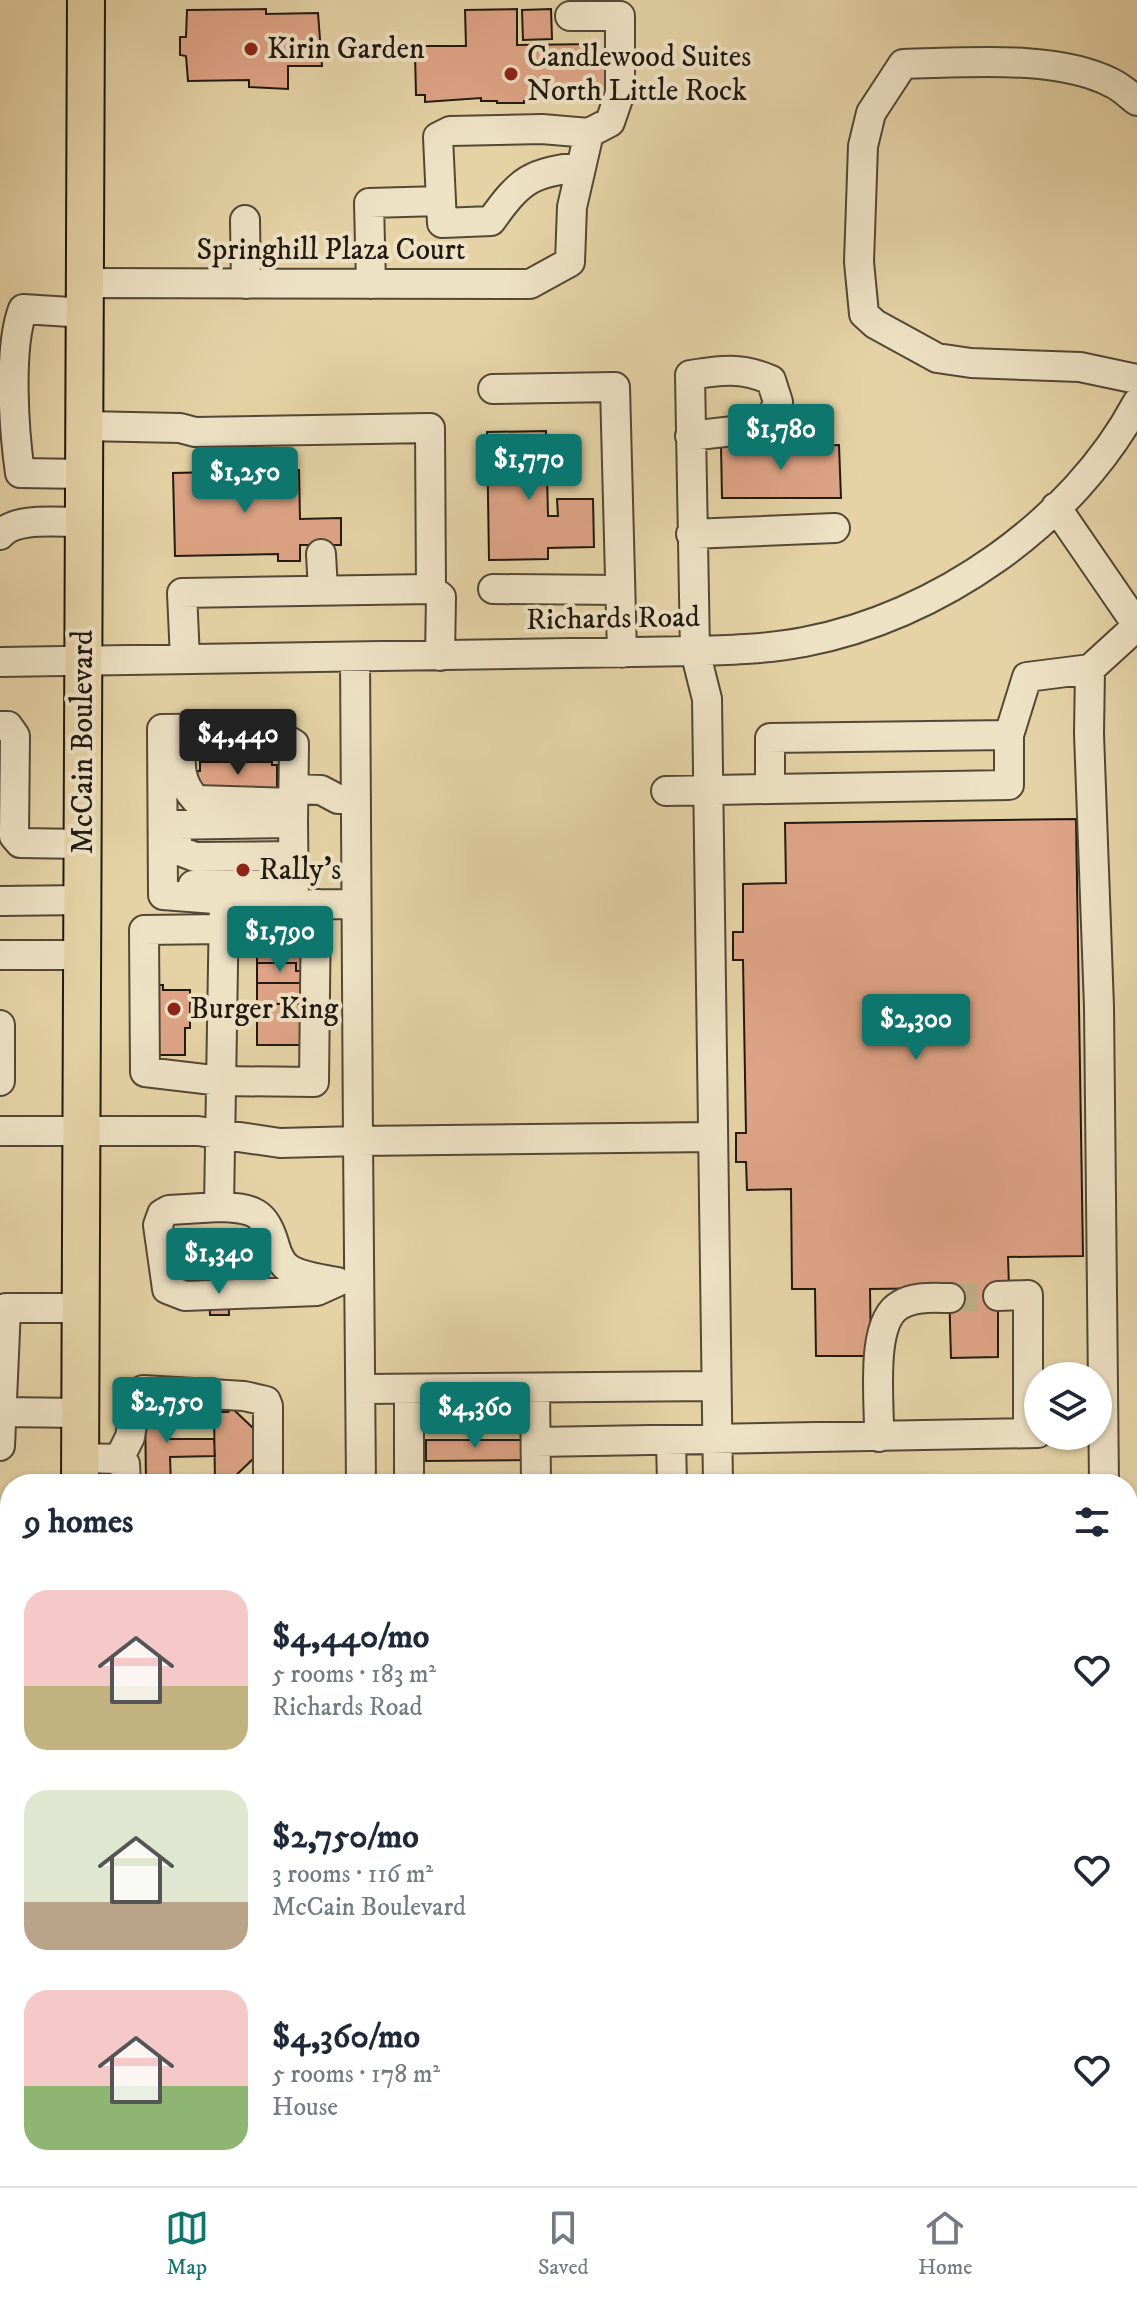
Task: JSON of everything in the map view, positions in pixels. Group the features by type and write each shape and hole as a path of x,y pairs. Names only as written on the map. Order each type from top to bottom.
{"main road":[{"name":"McCain Boulevard","path":"80,1471 86,0"}],"street":[{"path":"570,16 620,16 620,93 610,122 589,133 542,129 450,131 438,137 442,223 491,221 510,194 528,180 548,170 581,167 589,133"},
{"path":"1137,101 1112,83 1084,73 1038,64 903,64 871,113 863,146 859,262 864,314 875,324 937,358 971,363 1080,367 1137,379"},
{"name":"Springhill Plaza Court","path":"11,307 246,284 530,284 570,262 572,207 581,167"},
{"path":"371,284 369,203 441,201"},
{"path":"245,220 246,284"},
{"path":"10,474 17,447 17,325 11,307"},
{"path":"493,389 615,387 622,653"},
{"name":"Richards Road","path":"0,662 622,653 759,649 805,642 871,623 943,592 1017,542 1056,507 1107,450 1137,403"},
{"path":"10,474 84,448 180,428 195,432 430,428 433,656"},
{"path":"690,436 695,651 707,699 718,1474"},
{"path":"666,791 1009,785 1009,735 1027,677 1090,669 1137,625 1056,507"},
{"path":"0,535 12,526 84,522"},
{"path":"691,534 835,528"},
{"path":"321,554 323,590"},
{"path":"185,659 182,593 431,589"},
{"path":"493,589 620,590"},
{"path":"355,657 358,1141 348,1282 361,1389 361,1474"},
{"path":"1090,669 1099,1007 1101,1362"},
{"path":"0,726 8,726 15,736 14,836 20,843 83,844"},
{"path":"301,898 224,917 144,930 145,1072 221,1081 314,1082 301,898 293,856 300,801 294,744 266,728 162,729 170,867 187,885 301,898 356,904"},
{"path":"181,729 180,775 187,791 196,800 338,799 356,787"},
{"path":"770,789 770,738 1009,735"},
{"path":"169,825 300,801"},
{"path":"169,825 177,850 195,857 293,856"},
{"path":"169,825 163,895 215,899 224,917 219,1207"},
{"path":"0,901 83,900"},
{"path":"0,955 82,955"},
{"path":"0,1025 0,1081"},
{"path":"0,1131 198,1131 280,1143 712,1137"},
{"path":"242,1208 258,1213 270,1228 278,1255 288,1268 348,1282 317,1291 185,1296 167,1289 158,1225 162,1214 169,1210 242,1208"},
{"path":"887,1436 879,1337 886,1321 898,1305 916,1299 950,1305"},
{"path":"998,1304 1028,1303 1030,1362"},
{"path":"0,1454 6,1308 81,1308"},
{"path":"361,1389 716,1386"},
{"path":"535,1388 536,1474"},
{"path":"409,1389 409,1474"},
{"path":"80,1471 122,1472 137,1393 143,1390 244,1396 266,1401 268,1474"},
{"path":"3,1412 81,1413"},
{"path":"536,1442 1024,1433"},
{"path":"671,1441 672,1474"},
{"path":"1102,1450 1103,1474"}],"building":[{"name":"Kirin Garden","path":"266,9 266,14 318,13 322,66 288,66 288,89 249,87 249,80 188,81 186,56 180,55 180,37 186,37 187,10"},
{"name":"Candlewood Suites North Little Rock","path":"517,9 517,45 596,44 596,51 605,51 606,93 596,93 597,100 540,97 540,100 524,103 497,103 481,101 481,98 425,102 425,95 416,95 415,54 424,54 424,46 466,46 465,10"},
{"path":"551,9 552,39 523,40 522,10"},
{"path":"546,431 548,516 558,516 557,499 593,499 594,547 548,548 548,559 489,560 487,432"},
{"path":"776,444 776,447 839,445 841,498 722,498 721,446"},
{"path":"299,470 300,519 341,518 341,545 300,545 300,561 278,561 278,554 175,556 173,473"},
{"path":"200,762 272,762 272,765 277,765 277,792 200,792 197,771 200,771"},
{"path":"1076,819 1083,1256 1008,1257 1009,1287 998,1287 998,1357 951,1358 949,1288 870,1289 871,1356 816,1356 815,1289 792,1289 791,1189 747,1190 746,1162 736,1162 736,1133 746,1133 743,960 733,960 733,932 743,932 743,884 786,883 785,823"},
{"path":"257,941 307,941 307,971 296,971 296,963 257,963"},
{"path":"257,963 296,963 296,971 307,971 307,983 257,983"},
{"path":"257,983 307,983 307,1004 257,1004"},
{"name":"Burger King","path":"158,985 163,985 163,990 190,990 190,1028 185,1028 185,1055 159,1055"},
{"path":"257,1004 307,1004 307,1045 257,1045"},
{"path":"245,1232 246,1276 194,1277 194,1263 187,1263 187,1247 194,1247 194,1233"},
{"path":"209,1277 228,1277 229,1315 210,1315"},
{"path":"168,1403 169,1439 214,1439 215,1456 170,1457 171,1474 146,1474 145,1404"},
{"path":"232,1408 254,1429 255,1457 237,1474 215,1474 214,1412 228,1412"},
{"path":"426,1440 524,1440 524,1460 426,1461"}],"tunnel":[{"path":"950,1298 998,1296"}],"place":[{"name":"Kirin Garden","path":"251,49"},
{"name":"Candlewood Suites North Little Rock","path":"511,74"},
{"name":"Rally's","path":"243,870"},
{"name":"Burger King","path":"174,1009"}]}
